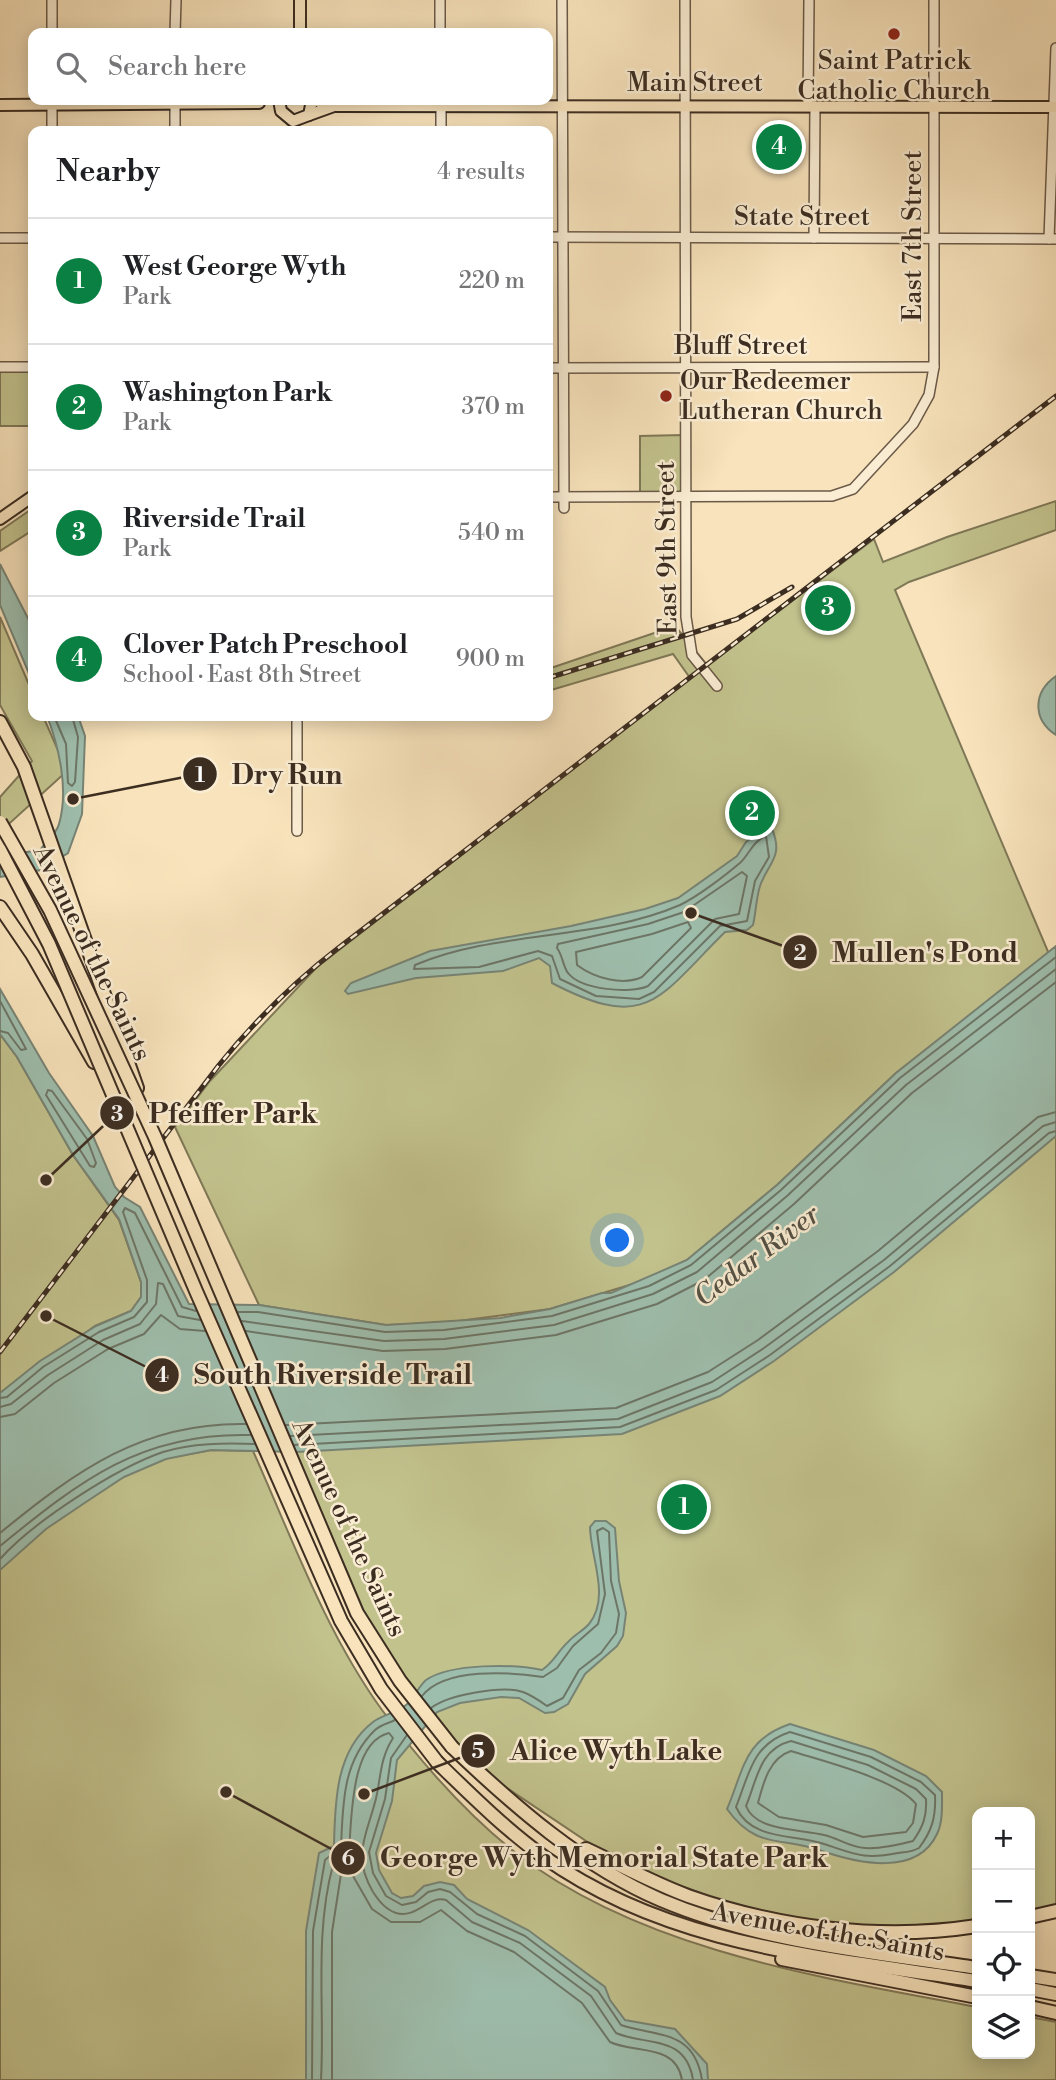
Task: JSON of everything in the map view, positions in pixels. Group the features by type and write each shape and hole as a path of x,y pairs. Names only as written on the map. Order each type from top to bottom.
{"highway":[{"path":"0,722 24,767 155,1137"},
{"name":"Avenue of the Saints","path":"0,822 50,910 155,1137 358,1613 400,1681 452,1747 542,1828 659,1899 716,1919 785,1936 972,1967"},
{"name":"Avenue of the Saints","path":"0,850 50,944 107,1085 341,1621 381,1689 437,1762 494,1818 543,1856 600,1891 652,1916 684,1928 757,1946 972,1980"},
{"path":"0,907 32,954 107,1085"},
{"path":"542,1828 685,1895 760,1916 842,1930 909,1932 972,1926"},
{"path":"1035,1916 1056,1911"},
{"path":"652,1916 705,1940 746,1951 972,1996"},
{"path":"1035,1977 1056,1980"},
{"path":"1035,1990 1056,1994"},
{"path":"1035,2008 1056,2013"}],"main road":[{"path":"300,0 300,28"},
{"path":"0,104 28,103"},
{"path":"268,105 286,118"},
{"path":"281,105 288,126"},
{"path":"303,126 311,105"},
{"name":"Main Street","path":"330,105 370,105"},
{"name":"Main Street","path":"522,105 1056,107"},
{"name":"Main Street","path":"286,118 306,117 334,106"},
{"path":"0,519 28,499"}],"street":[{"path":"52,0 52,28"},
{"path":"176,0 176,28"},
{"path":"440,0 440,28"},
{"path":"562,0 564,508"},
{"name":"East 9th Street","path":"685,0 687,635 695,661 717,686"},
{"path":"809,0 814,238"},
{"name":"East 7th Street","path":"553,497 832,496 853,489 922,412 929,395 934,367 934,0"},
{"path":"1053,239 1056,48"},
{"path":"52,105 52,126"},
{"path":"175,105 175,126"},
{"path":"441,105 441,126"},
{"path":"0,237 28,237"},
{"name":"State Street","path":"553,237 1053,239"},
{"path":"0,367 28,366"},
{"name":"Bluff Street","path":"553,368 934,367"},
{"path":"297,721 297,831"}],"green space":[{"path":"0,372 28,372 28,426 0,426"},
{"path":"682,435 683,493 640,493 640,436"},
{"path":"1056,501 1056,530 909,582 895,590 1049,954 896,1073 777,1185 687,1260 646,1280 550,1309 443,1323 386,1325 259,1305 175,1127 210,1081 317,967 690,678 673,654 553,690 553,667 675,626 707,665 874,539 883,562 947,537"},
{"path":"28,511 28,533 0,551 0,531"},
{"path":"0,617 28,682 28,721 45,721 67,771 0,832 0,797 32,761 0,705"},
{"path":"0,1034 17,1057 73,1155 119,1220 141,1282 141,1297 131,1311 95,1326 0,1397"},
{"path":"1056,1135 1056,1910 1035,1913 1035,1807 972,1807 972,1924 842,1930 749,1913 690,1889 628,1869 468,1762 379,1651 277,1428"},
{"path":"211,1450 253,1451 311,1584 362,1680 382,1710 444,1786 516,1853 566,1887 620,1914 677,1937 736,1956 797,1971 972,2006 972,2059 1035,2059 1035,2018 1056,2022 1056,2080 0,2080 0,1570 33,1538 102,1489 148,1465 168,1458"}],"water":[{"path":"0,564 28,618 28,671 0,605"},
{"path":"1056,676 1056,735 1043,721 1038,706 1043,690"},
{"path":"49,721 80,721 85,736 82,814 68,853 41,870 0,877 0,856 40,850 58,827 62,811 63,783"},
{"path":"766,827 772,829 776,853 760,886 753,925 747,930 725,932 683,975 649,1001 631,1006 610,1005 584,998 552,983 550,966 539,958 503,971 416,978 348,994 345,991 351,983 430,951 571,926 645,909 678,898 737,856 746,842"},
{"name":"Cedar River","path":"1056,946 1056,1136 894,1272 774,1361 720,1396 622,1434 296,1452 211,1450 166,1459 124,1477 86,1502 46,1529 0,1570 0,1393 40,1361 96,1326 131,1311 141,1297 141,1282 119,1219 73,1155 17,1057 0,1034 0,989 49,1073 93,1136 115,1187 124,1197 140,1207 189,1304 259,1305 386,1325 500,1318 550,1309 602,1293 611,1293 687,1260 777,1185 896,1073"},
{"path":"595,1521 606,1521 615,1528 619,1581 626,1613 623,1636 617,1646 585,1674 568,1704 554,1712 545,1713 519,1698 501,1697 460,1703 437,1712 397,1760 392,1801 376,1853 379,1870 392,1893 401,1898 413,1896 424,1886 440,1882 454,1885 467,1899 528,1930 605,1987 610,2000 625,2020 675,2029 707,2064 708,2080 306,2080 306,1931 319,1853 334,1846 337,1796 344,1763 351,1748 360,1734 373,1722 406,1705 426,1680 437,1674 483,1666 542,1670 546,1667 570,1640 589,1624 595,1613 599,1589 590,1527"},
{"path":"790,1724 874,1750 926,1776 942,1792 940,1824 928,1848 901,1861 868,1862 760,1837 738,1822 727,1809 747,1758 763,1739"}],"railway":[{"path":"0,1352 219,1065 260,1018 290,989 337,949 1056,396"},
{"path":"553,676 737,619 792,587"}],"place":[{"name":"Saint Patrick Catholic Church","path":"894,34"},
{"name":"Clover Patch Preschool","path":"779,147"},
{"name":"Our Redeemer Lutheran Church","path":"666,396"},
{"name":"Riverside Trail","path":"828,608"},
{"name":"Dry Run","path":"73,799"},
{"name":"Washington Park","path":"752,813"},
{"name":"Mullen's Pond","path":"691,913"},
{"name":"Pfeiffer Park","path":"46,1180"},
{"name":"South Riverside Trail","path":"46,1316"},
{"name":"West George Wyth","path":"684,1507"},
{"name":"George Wyth Memorial State Park","path":"226,1792"},
{"name":"Alice Wyth Lake","path":"364,1794"}]}
